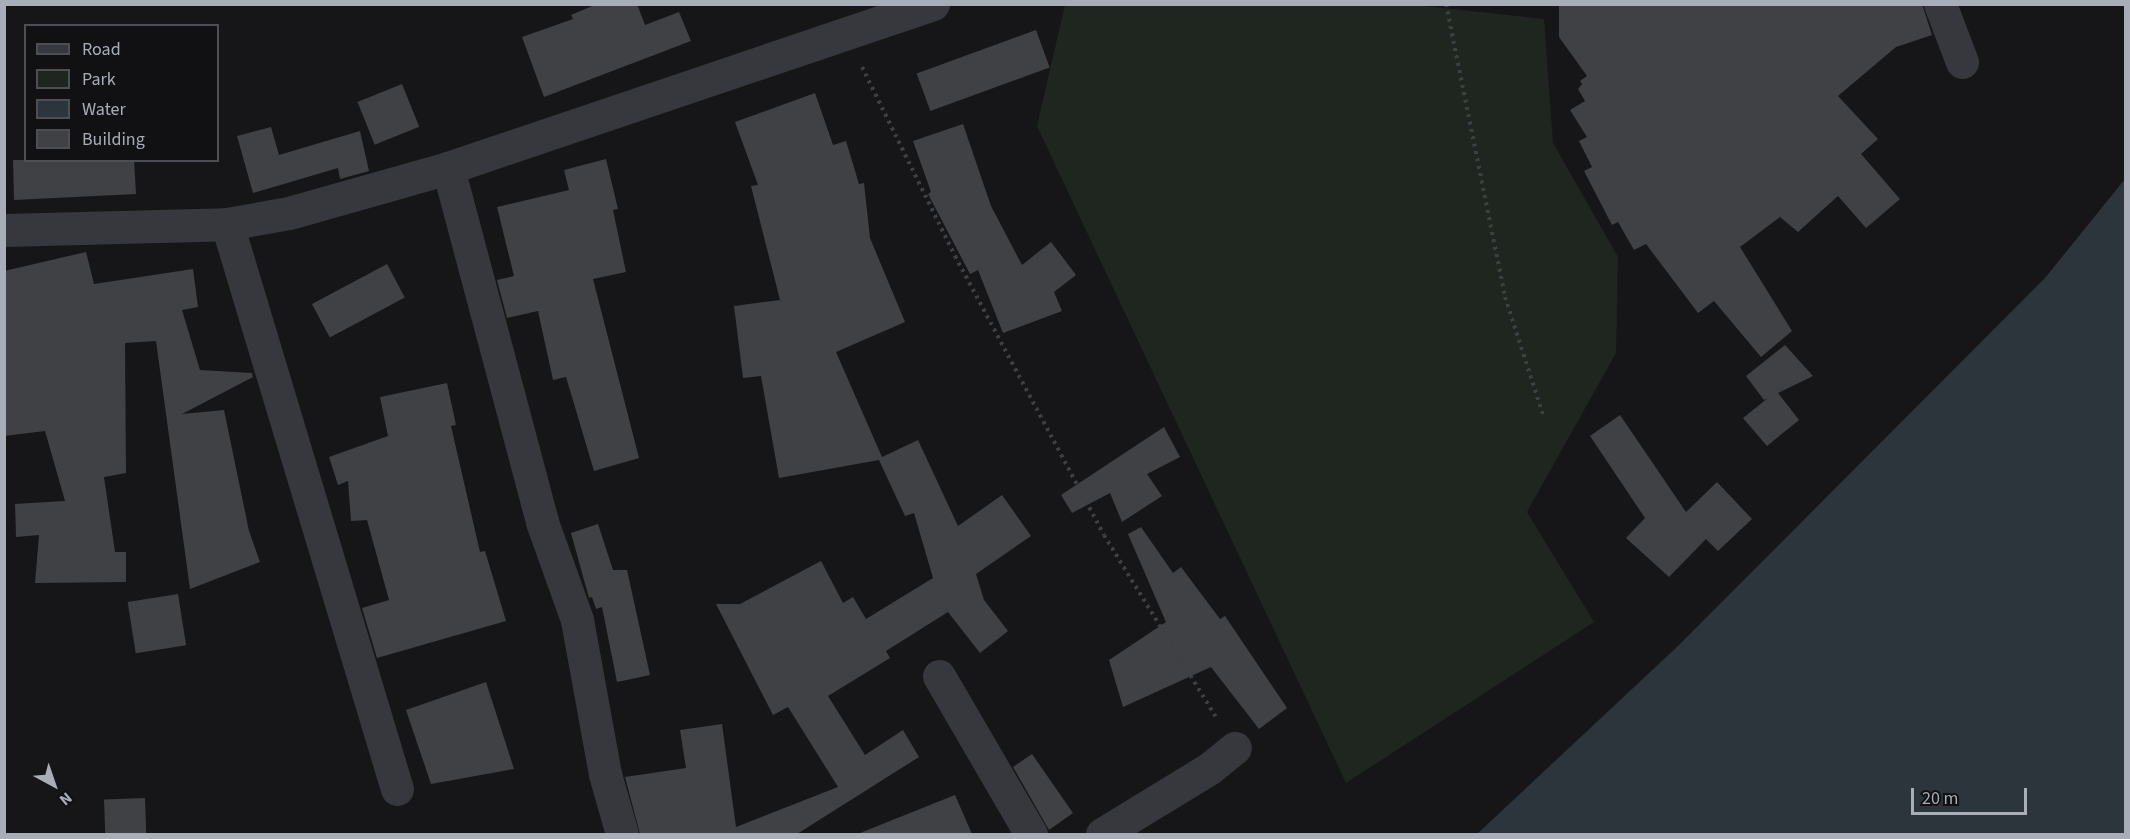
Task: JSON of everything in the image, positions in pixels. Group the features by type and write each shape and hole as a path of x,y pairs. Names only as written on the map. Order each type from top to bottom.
{"street":[{"path":"4,230 227,224 350,198 847,37 933,4"},
{"path":"1940,4 1962,62"},
{"path":"448,168 539,512 576,620 605,774 622,834"},
{"path":"227,224 397,789"},
{"path":"939,676 1031,834"},
{"path":"1102,834 1210,768 1235,748"}],"path":[{"path":"1446,4 1503,286 1543,415"},
{"path":"847,37 955,256 1104,535 1235,748"}],"green space":[{"path":"1405,4 1544,19 1553,143 1618,257 1616,353 1527,512 1594,622 1346,783 1037,126 1065,5"}],"water":[{"path":"2125,179 2125,834 1477,834 1678,646 2045,278"}],"building":[{"path":"597,4 637,4 645,25 679,12 691,41 544,97 522,37 573,19 571,15"},
{"path":"1559,4 1922,4 1932,35 1896,47 1838,96 1878,139 1861,154 1900,199 1866,228 1838,196 1798,232 1780,217 1740,247 1792,331 1761,357 1714,301 1698,313 1646,244 1634,250 1618,222 1612,225 1584,171 1592,167 1579,141 1587,137 1570,110 1585,101 1578,89 1582,84 1580,81 1587,76 1559,37"},
{"path":"1036,30 1050,68 930,111 917,73"},
{"path":"402,84 419,127 375,145 357,102"},
{"path":"815,93 833,145 846,141 859,184 864,183 870,238 905,322 836,352 882,457 918,440 958,526 1002,495 1031,536 976,574 984,600 1008,631 980,653 948,612 886,651 890,658 828,696 865,755 903,730 919,757 797,834 640,834 625,777 686,768 680,730 722,724 736,827 838,787 788,707 773,715 716,604 740,604 821,561 843,603 853,597 866,619 933,578 914,513 905,516 879,460 779,478 761,376 743,378 734,306 780,300 751,186 758,185 735,122"},
{"path":"963,124 991,206 1022,265 1051,242 1076,275 1054,292 1062,311 1003,333 978,270 970,274 928,194 931,192 913,141"},
{"path":"271,127 279,155 360,131 369,171 340,179 338,168 253,193 237,136"},
{"path":"606,159 618,209 613,210 626,272 593,279 639,458 594,471 566,377 553,380 538,311 507,318 497,280 514,276 497,207 569,190 564,170"},
{"path":"13,160 24,160 24,162 134,162 136,194 14,200"},
{"path":"86,252 94,284 193,269 198,307 182,310 200,370 252,373 253,377 182,414 224,410 249,531 260,562 190,589 156,341 125,343 126,473 104,477 115,552 126,552 126,582 35,583 39,535 16,537 15,504 65,501 45,431 4,436 4,271"},
{"path":"387,264 405,298 330,337 312,304"},
{"path":"1785,345 1813,376 1778,393 1799,420 1767,446 1743,418 1768,398 1764,400 1746,376"},
{"path":"447,383 456,425 451,426 480,552 485,551 506,621 377,658 362,608 389,600 367,520 351,521 348,481 338,485 329,457 388,436 380,397"},
{"path":"1620,415 1686,512 1717,482 1752,519 1718,551 1706,539 1669,577 1626,538 1645,518 1590,436"},
{"path":"1164,427 1180,457 1147,474 1162,496 1122,522 1110,493 1072,513 1061,495"},
{"path":"598,524 613,570 627,570 650,675 617,682 602,607 596,609 592,597 589,598 571,533"},
{"path":"1141,527 1173,573 1181,567 1220,619 1225,616 1287,708 1259,729 1211,667 1123,707 1109,660 1166,622 1128,534"},
{"path":"178,594 186,645 136,653 128,602"},
{"path":"486,682 514,769 431,784 406,710"},
{"path":"1032,754 1073,813 1049,830 1013,767"},
{"path":"955,795 972,834 860,834 860,833"},
{"path":"145,798 146,834 105,834 104,799"}]}
